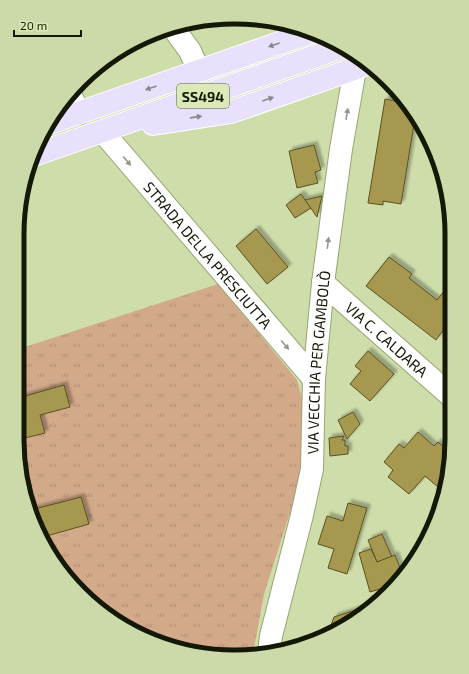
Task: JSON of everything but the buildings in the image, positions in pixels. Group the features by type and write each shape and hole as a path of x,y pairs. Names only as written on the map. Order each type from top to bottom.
{"main road":[{"path":"61,114 75,104 200,71 302,35"},
{"name":"SS494","path":"41,153 335,49"},
{"path":"102,131 231,112 360,67"}],"street":[{"path":"176,32 190,50 200,71"},
{"name":"VIA VECCHIA PER GAMBOLÒ","path":"270,647 271,636 302,515 312,469 314,379 323,283 341,149 360,67"},
{"name":"STRADA DELLA PRESCIUTTA","path":"102,131 314,379"},
{"name":"VIA C. CALDARA","path":"323,283 445,391"}],"green space":[{"path":"218,284 297,380 305,409 308,456 264,594 254,649 221,650 193,646 154,634 129,622 106,607 67,568 52,545 40,520 28,481 24,453 24,347"}]}
